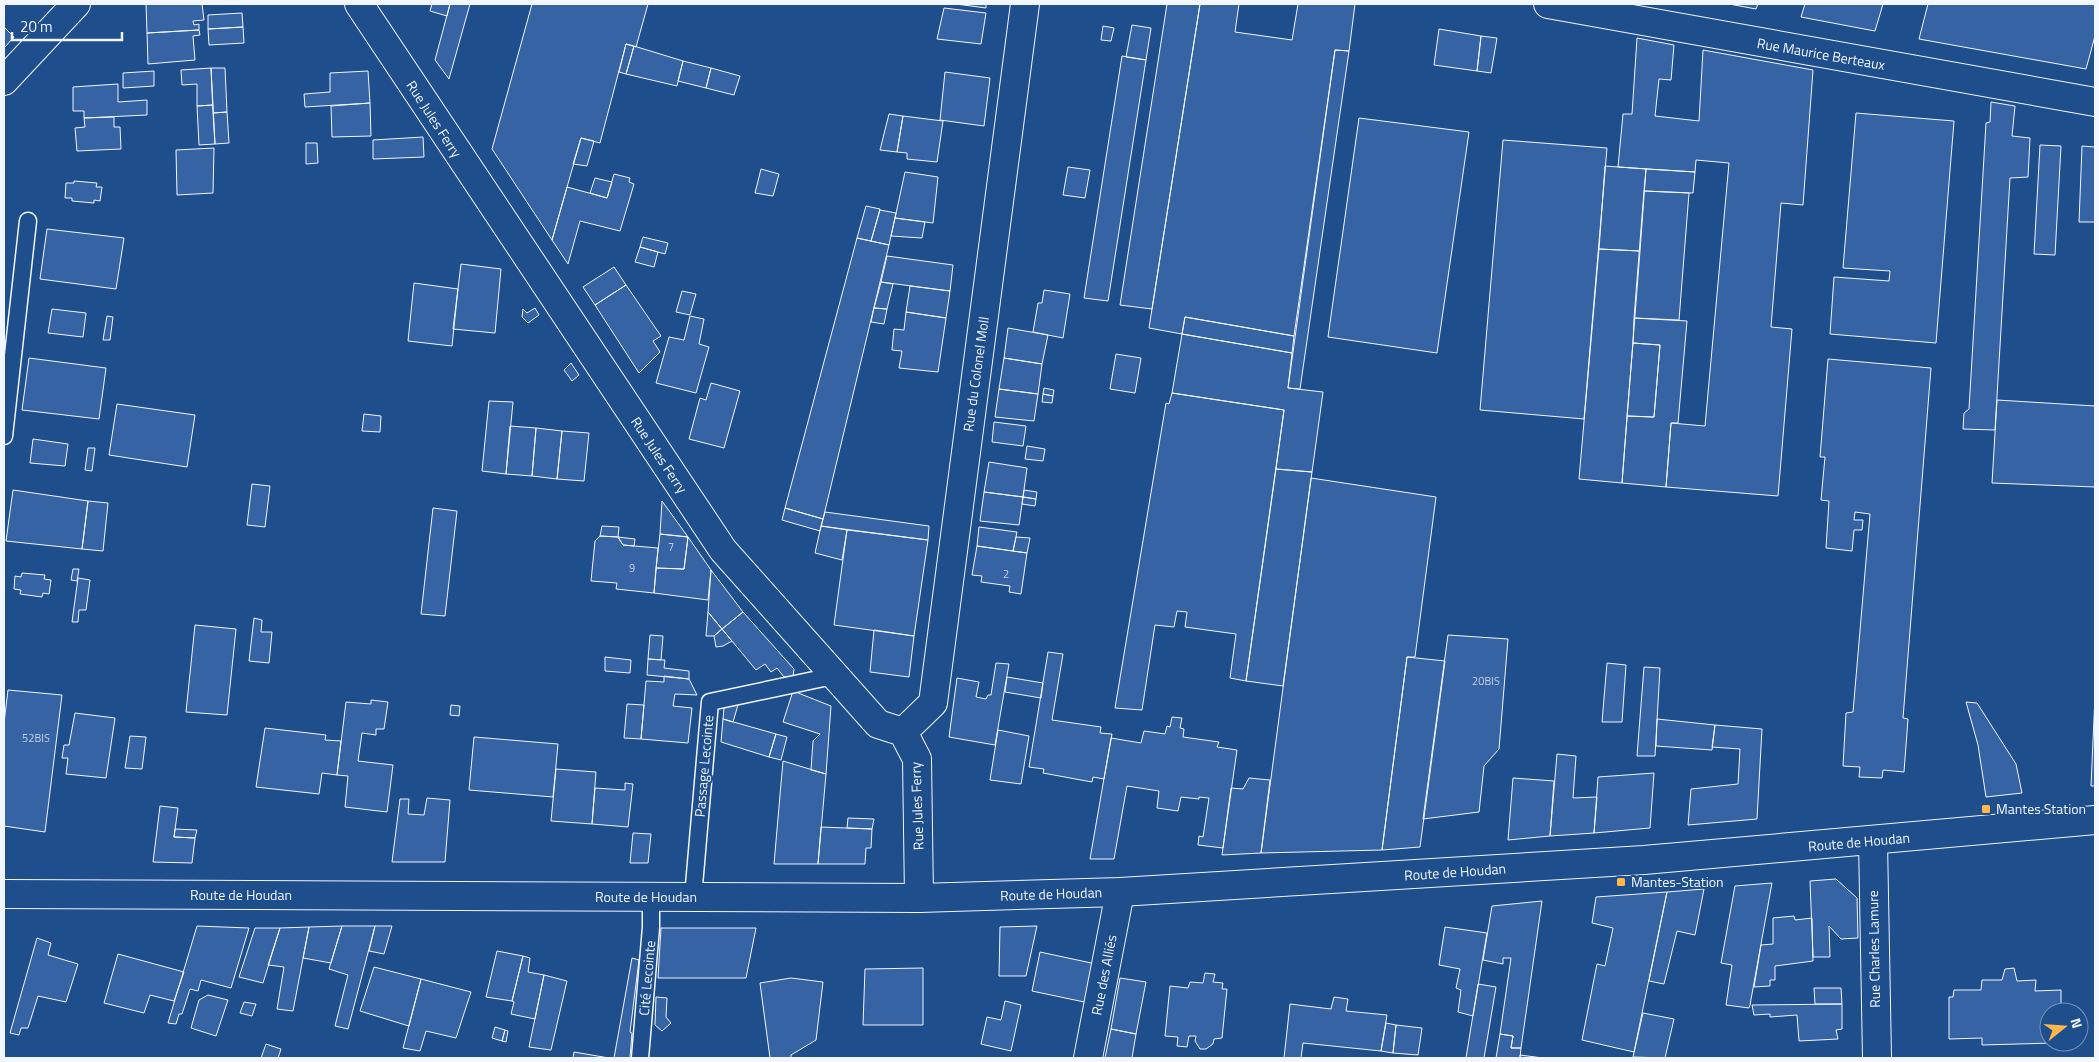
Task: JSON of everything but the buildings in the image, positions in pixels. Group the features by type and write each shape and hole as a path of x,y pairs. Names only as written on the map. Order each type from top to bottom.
{"street":[{"path":"4,81 76,4"},
{"name":"Rue Jules Ferry","path":"359,4 723,550 833,676 878,724 903,732 918,759 919,898"},
{"name":"Rue du Colonel Moll","path":"903,732 933,703 1025,4"},
{"name":"Rue Maurice Berteaux","path":"1548,4 2095,102"},
{"name":"Route de Houdan","path":"4,894 919,898 1120,892 1644,860 2095,820"},
{"name":"Rue Charles Lamure","path":"1873,840 1877,1058"},
{"name":"Rue des Alliés","path":"1088,1058 1120,892"}],"lane":[{"path":"4,436 28,221"},
{"name":"Passage Lecointe","path":"693,897 710,702 833,676"},
{"name":"Cité Lecointe","path":"640,1058 652,927 651,897"}],"place":[{"name":"Mantes Station","path":"1986,809"},
{"name":"Mantes-Station","path":"1621,882"}]}
